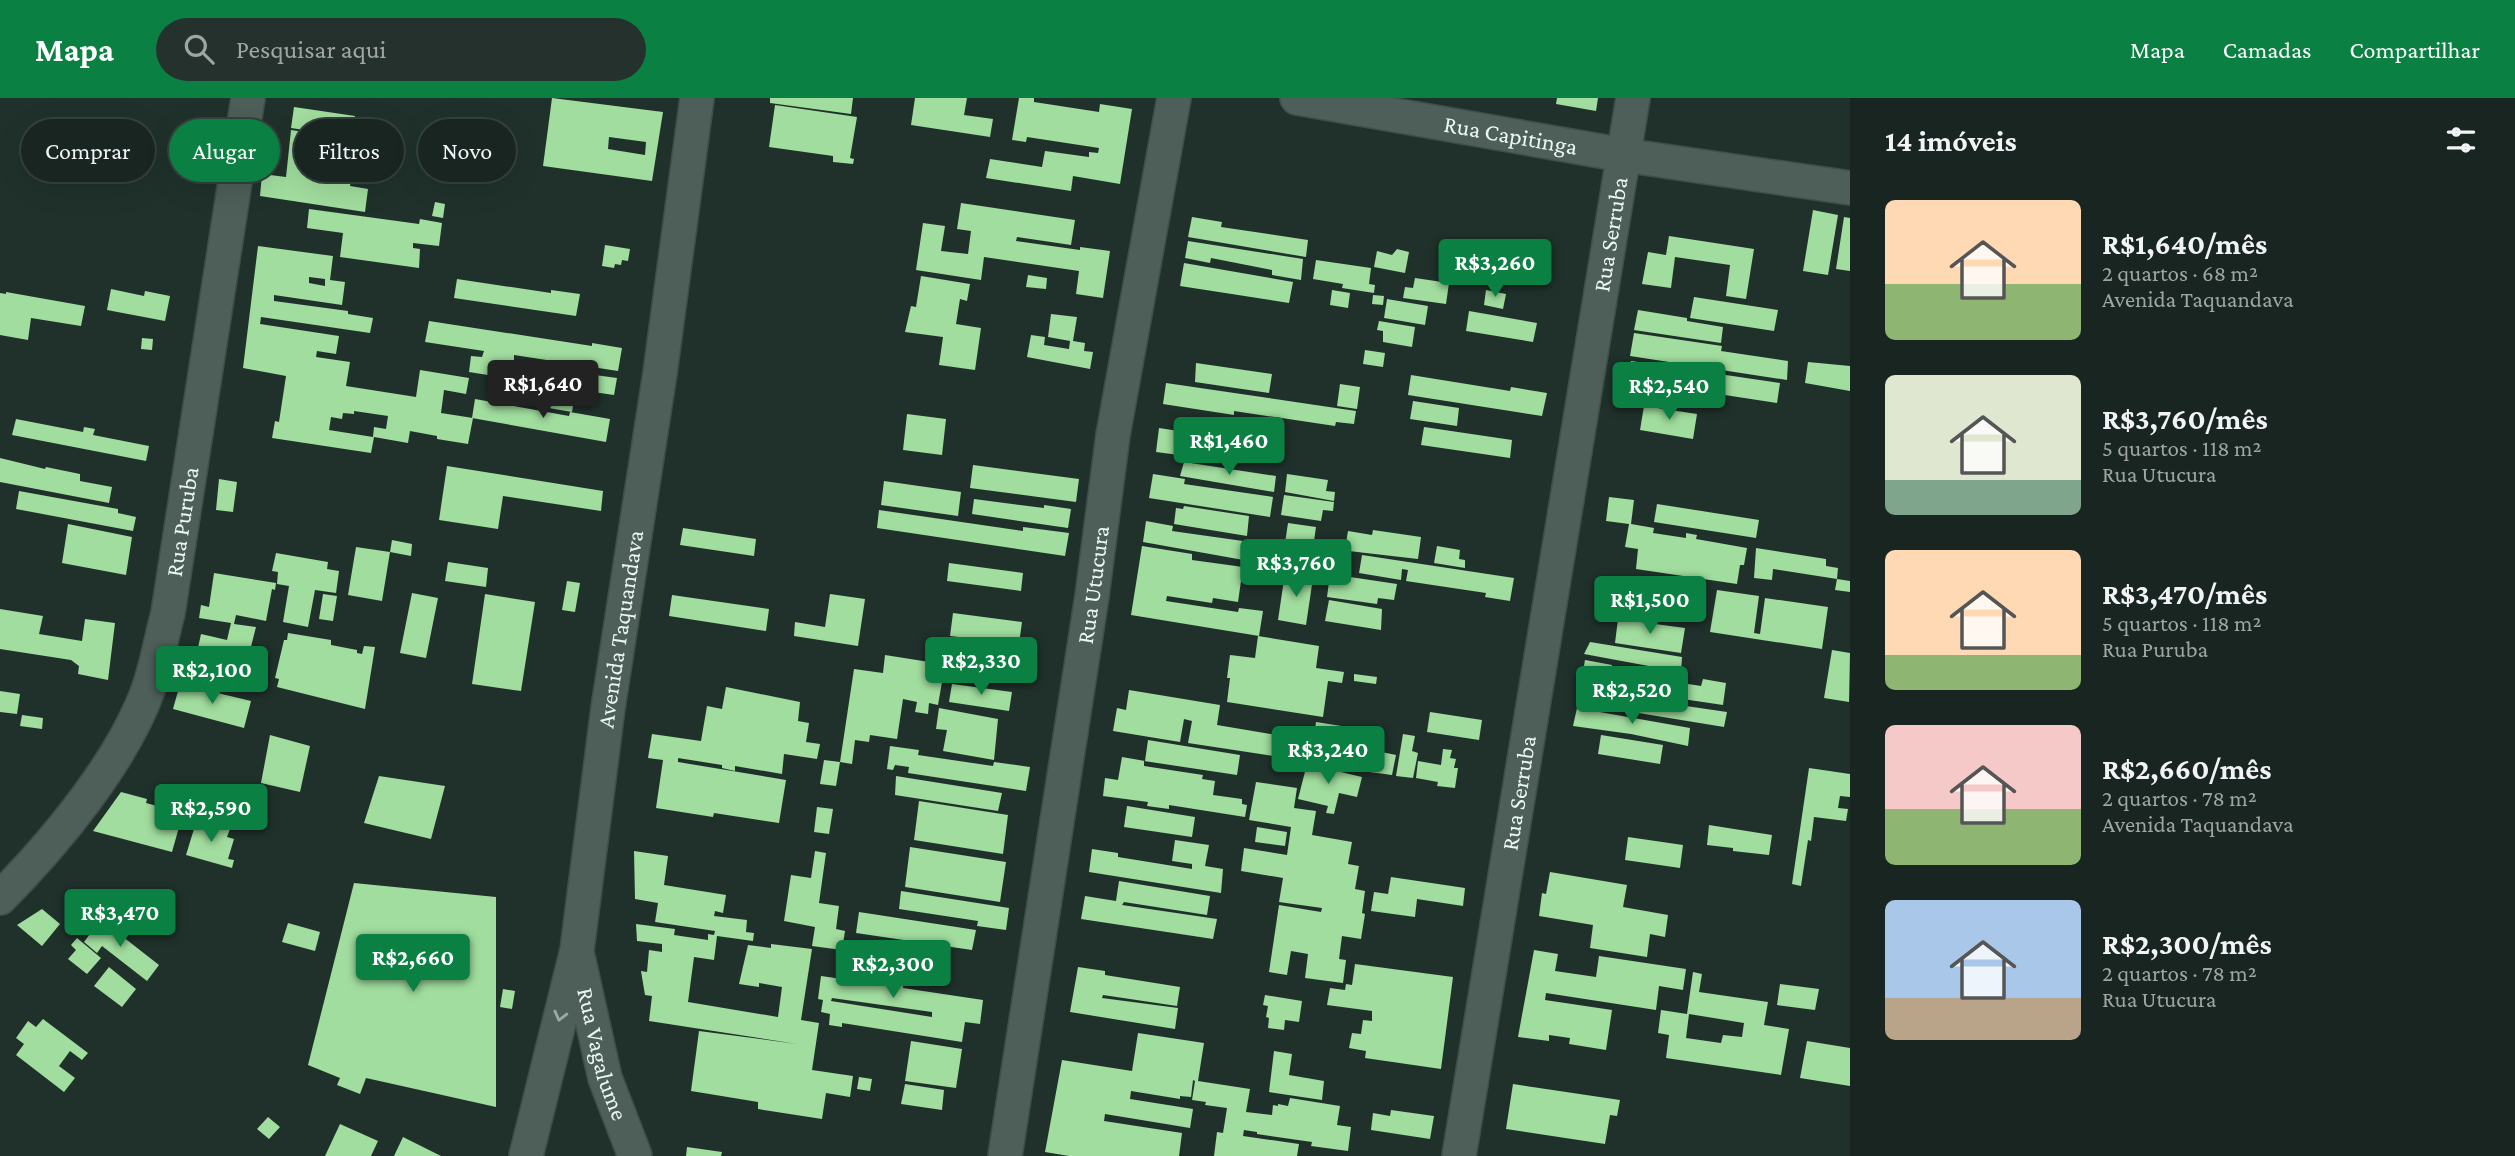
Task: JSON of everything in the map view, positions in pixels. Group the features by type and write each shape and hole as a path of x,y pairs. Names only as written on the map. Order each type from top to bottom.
{"street":[{"name":"Rua Puruba","path":"0,898 30,868 85,798 119,748 148,691 168,613 248,98"},
{"name":"Avenida Taquandava","path":"526,1156 577,950 608,708 660,373 696,98"},
{"name":"Rua Utucura","path":"1005,1156 1093,596 1114,435 1174,98"},
{"name":"Rua Capitinga","path":"1297,98 1623,155 1850,188"},
{"name":"Rua Serruba","path":"1459,1156 1633,98"},
{"name":"Rua Vagalume","path":"577,950 604,1078 635,1156"}],"building":[{"path":"552,98 663,112 652,181 543,166","holes":["609,137 646,142 645,155 608,149"]},
{"path":"770,98 853,98 851,114 770,103"},
{"path":"915,98 967,98 964,115 993,119 990,137 911,125"},
{"path":"1019,98 1034,98 1034,102 1099,112 1100,104 1132,109 1120,184 1073,176 1071,191 986,178 990,159 1042,167 1045,151 1089,157 1089,152 1098,153 1099,148 1027,137 1026,142 1012,140"},
{"path":"1557,98 1598,98 1596,111 1556,104"},
{"path":"775,105 857,117 850,158 854,159 853,164 833,162 833,156 769,147"},
{"path":"294,107 355,116 355,119 294,119 294,128 291,128"},
{"path":"291,130 294,130 294,182 351,182 350,186 368,189 365,212 260,196 261,182 280,182 280,176 286,177"},
{"path":"435,202 445,204 443,218 432,216"},
{"path":"961,203 1075,220 1071,245 1017,237 1016,241 1080,250 1080,247 1110,251 1103,298 1076,294 1079,271 984,257 981,280 916,270 923,223 945,226 941,251 968,254 971,231 957,229"},
{"path":"309,209 419,224 420,219 442,223 439,246 413,243 413,248 420,249 419,268 340,257 343,233 307,228"},
{"path":"1813,210 1838,215 1828,275 1803,271"},
{"path":"1192,217 1222,222 1221,227 1308,240 1306,257 1188,237"},
{"path":"1844,217 1850,218 1850,271 1836,269"},
{"path":"1669,236 1754,249 1746,299 1726,296 1730,265 1675,257 1671,288 1642,284 1648,252 1666,255"},
{"path":"1188,241 1303,259 1301,280 1272,275 1272,270 1211,258 1210,263 1185,258"},
{"path":"605,245 630,249 628,261 622,260 621,265 615,264 614,268 602,266"},
{"path":"258,246 333,256 330,280 345,282 342,305 274,295 274,301 348,311 348,314 373,318 370,333 261,317 260,324 339,336 336,354 317,351 316,357 350,362 346,386 416,397 420,370 469,378 466,394 444,390 441,413 473,418 468,444 410,431 408,443 374,437 371,453 272,438 275,421 279,422 286,376 243,368","holes":["309,277 325,279 325,286 309,283","354,411 388,416 386,429 374,427 373,437 329,430 331,417 342,419 343,413 354,414"]},
{"path":"1397,249 1409,252 1405,273 1374,267 1377,251 1392,255"},
{"path":"1316,260 1371,268 1369,284 1375,285 1374,293 1342,288 1343,284 1313,279"},
{"path":"1184,263 1293,282 1289,303 1180,286"},
{"path":"1028,275 1047,278 1046,289 1026,287"},
{"path":"921,276 970,284 967,301 960,299 956,324 981,328 975,370 939,365 943,337 905,332 911,306 916,307"},
{"path":"1415,278 1449,283 1446,304 1403,298 1405,287 1413,288"},
{"path":"457,279 551,293 551,290 580,294 576,316 454,298"},
{"path":"111,289 144,296 145,291 170,296 165,321 107,310"},
{"path":"1332,290 1350,293 1348,308 1330,305"},
{"path":"1486,290 1506,294 1503,309 1484,305"},
{"path":"0,293 85,306 81,326 31,318 28,340 0,335"},
{"path":"1373,295 1384,296 1383,305 1372,304"},
{"path":"1694,297 1778,310 1774,331 1690,318"},
{"path":"1387,299 1428,306 1425,325 1384,318"},
{"path":"1638,310 1723,327 1721,343 1634,330"},
{"path":"1469,311 1537,323 1533,342 1466,331"},
{"path":"1051,314 1077,317 1073,341 1085,343 1084,351 1093,352 1090,369 1027,357 1031,335 1045,337 1044,345 1069,349 1070,341 1048,337"},
{"path":"429,321 592,346 592,343 622,348 618,371 514,355 514,360 565,368 562,387 469,372 471,356 482,357 484,351 425,342"},
{"path":"1379,321 1415,327 1412,347 1383,342 1383,331 1377,330"},
{"path":"1634,333 1722,346 1721,351 1788,361 1787,380 1630,356"},
{"path":"142,338 153,339 152,350 141,349"},
{"path":"1365,350 1385,353 1383,367 1363,364"},
{"path":"1631,361 1780,383 1777,403 1627,380"},
{"path":"1808,362 1850,366 1850,391 1805,383"},
{"path":"1196,363 1272,374 1269,393 1195,382"},
{"path":"595,375 617,378 614,395 593,392"},
{"path":"1411,375 1510,391 1511,387 1547,393 1542,416 1408,395"},
{"path":"493,379 575,393 572,412 490,398"},
{"path":"1166,383 1356,411 1354,424 1336,422 1335,426 1163,404"},
{"path":"1340,384 1360,387 1357,409 1337,406"},
{"path":"475,399 569,416 570,412 610,419 606,442 472,418"},
{"path":"1413,401 1459,408 1457,426 1410,419"},
{"path":"1644,406 1697,414 1693,439 1640,430"},
{"path":"907,414 946,419 942,455 903,450"},
{"path":"1197,417 1241,423 1240,437 1195,430"},
{"path":"16,419 83,432 84,427 95,429 93,435 149,446 146,461 12,435"},
{"path":"1424,427 1512,440 1510,458 1421,445"},
{"path":"1159,428 1251,442 1248,460 1187,451 1187,456 1156,452"},
{"path":"0,458 80,474 80,481 112,487 109,503 0,482"},
{"path":"1184,462 1276,476 1274,492 1180,476"},
{"path":"973,465 1079,479 1076,502 970,488"},
{"path":"447,466 603,491 601,511 503,496 498,529 439,520"},
{"path":"1153,474 1185,479 1184,484 1273,497 1270,517 1149,498"},
{"path":"1287,474 1328,480 1326,491 1335,492 1334,501 1285,492"},
{"path":"219,479 237,482 233,512 216,510"},
{"path":"884,481 961,492 958,516 881,505"},
{"path":"19,491 118,509 118,513 136,517 133,531 16,509"},
{"path":"1284,495 1334,502 1333,511 1323,510 1321,521 1281,515"},
{"path":"1609,497 1634,500 1631,524 1654,528 1653,533 1686,538 1686,533 1697,535 1696,539 1747,548 1744,565 1740,565 1737,584 1636,569 1638,549 1625,547 1629,524 1606,521"},
{"path":"974,499 1071,509 1068,528 972,514"},
{"path":"1657,504 1759,520 1756,538 1654,522"},
{"path":"1184,506 1249,516 1247,536 1174,524 1176,508 1183,509"},
{"path":"879,510 1023,531 1023,527 1069,533 1065,556 877,528"},
{"path":"1146,521 1173,526 1172,531 1250,542 1249,561 1143,542"},
{"path":"1288,523 1316,527 1313,548 1285,543"},
{"path":"68,524 132,537 126,575 62,563"},
{"path":"683,528 756,539 754,556 680,545"},
{"path":"1373,530 1421,537 1418,559 1340,550 1341,543 1346,543 1348,531 1372,535"},
{"path":"392,540 412,544 411,556 390,552"},
{"path":"1142,546 1192,554 1192,560 1243,567 1238,602 1213,598 1212,603 1167,596 1166,601 1238,612 1239,608 1263,611 1259,636 1131,615"},
{"path":"1437,546 1460,550 1459,559 1465,560 1465,568 1434,563"},
{"path":"356,547 390,552 382,601 348,595"},
{"path":"1756,548 1826,559 1826,566 1838,568 1837,579 1773,569 1772,580 1754,578"},
{"path":"276,553 328,562 327,569 339,571 336,593 315,590 308,627 283,622 289,586 277,584 278,572 272,571"},
{"path":"1362,555 1514,578 1510,601 1485,597 1486,593 1406,581 1408,570 1402,569 1401,580 1359,573"},
{"path":"448,562 488,568 486,587 445,581"},
{"path":"949,563 1023,573 1021,591 947,581"},
{"path":"214,573 276,583 275,590 272,589 266,621 236,615 234,624 256,627 243,678 194,666 201,634 227,640 231,623 199,618 201,605 209,607"},
{"path":"1285,573 1313,578 1306,625 1278,620"},
{"path":"1330,574 1397,584 1394,600 1378,598 1377,604 1327,597"},
{"path":"1837,579 1850,581 1850,592 1835,590"},
{"path":"567,581 580,583 575,612 562,610"},
{"path":"1717,590 1759,596 1754,633 1760,634 1765,598 1828,607 1822,649 1710,632"},
{"path":"412,593 438,598 426,658 400,653"},
{"path":"323,594 337,596 333,621 319,619"},
{"path":"485,594 535,602 521,691 472,684"},
{"path":"830,594 865,599 858,646 794,636 795,622 825,627"},
{"path":"672,595 769,609 766,631 669,616"},
{"path":"1329,600 1382,609 1381,630 1325,621"},
{"path":"0,609 43,616 39,634 82,641 85,619 115,623 108,680 78,674 79,666 71,660 0,649"},
{"path":"953,613 1022,622 1019,644 950,636"},
{"path":"1618,619 1685,628 1681,653 1615,643"},
{"path":"288,633 331,640 331,645 357,650 357,653 362,654 364,646 375,647 365,709 277,687 279,679 275,678"},
{"path":"1258,636 1319,646 1316,668 1344,672 1342,683 1328,681 1323,717 1227,702 1230,655 1255,658"},
{"path":"1590,642 1682,657 1681,672 1584,654"},
{"path":"1832,650 1850,653 1849,702 1824,698"},
{"path":"885,655 942,664 938,705 929,703 928,714 915,712 917,702 903,699 897,739 870,735 869,742 855,740 852,764 840,762 854,669 883,673"},
{"path":"1585,660 1612,665 1611,672 1701,686 1703,679 1726,683 1723,705 1581,684"},
{"path":"1354,674 1377,677 1376,684 1354,681"},
{"path":"180,684 251,701 244,728 173,709"},
{"path":"952,684 1012,692 1009,711 949,702"},
{"path":"726,687 800,702 798,721 809,723 806,742 820,744 817,759 784,754 782,774 735,766 735,771 722,768 722,765 678,758 678,762 786,780 779,823 656,808 663,760 648,758 652,734 701,741 707,706 722,709"},
{"path":"1129,690 1220,705 1217,725 1276,735 1273,756 1188,743 1192,721 1184,719 1180,742 1113,731 1117,708 1126,710"},
{"path":"0,691 20,694 17,714 0,712"},
{"path":"1617,696 1727,712 1724,727 1614,709"},
{"path":"939,708 998,719 994,760 943,751 947,730 936,729"},
{"path":"1577,708 1690,728 1688,746 1573,726"},
{"path":"1430,712 1482,720 1479,740 1427,732"},
{"path":"22,715 43,718 42,729 20,726"},
{"path":"1316,722 1348,727 1343,764 1322,761 1323,753 1312,751"},
{"path":"1403,734 1415,736 1412,751 1418,753 1413,778 1396,776"},
{"path":"270,735 310,746 300,792 261,783"},
{"path":"1601,735 1663,745 1660,764 1598,754"},
{"path":"1148,740 1240,755 1237,775 1144,761 1144,766 1203,775 1202,779 1215,781 1213,795 1242,799 1242,804 1247,805 1245,817 1169,805 1169,809 1147,806 1148,802 1103,796 1105,778 1118,780 1122,757 1145,761"},
{"path":"890,746 919,750 918,755 993,766 994,762 1030,767 1026,791 908,773 909,767 895,765 893,770 887,769"},
{"path":"1443,749 1452,750 1450,758 1456,759 1454,768 1458,768 1455,788 1437,786 1438,782 1416,778 1418,761 1441,765"},
{"path":"1377,751 1396,755 1392,775 1369,772 1371,760 1375,760"},
{"path":"824,760 840,762 836,786 820,784"},
{"path":"1307,764 1362,777 1357,797 1339,793 1334,814 1326,813 1328,806 1298,799"},
{"path":"1809,768 1850,774 1850,797 1840,796 1838,808 1848,809 1846,821 1814,817 1801,886 1792,884"},
{"path":"379,776 445,786 431,839 364,823"},
{"path":"896,776 1002,793 998,811 895,795"},
{"path":"1256,782 1297,788 1294,808 1316,811 1312,835 1352,842 1348,864 1359,866 1355,889 1365,891 1362,913 1365,914 1361,939 1342,936 1339,959 1346,960 1343,983 1305,978 1308,954 1291,951 1287,975 1269,972 1279,905 1321,912 1322,908 1279,902 1283,878 1241,871 1244,848 1287,855 1291,827 1249,820"},
{"path":"121,792 147,799 146,803 183,813 172,852 93,831"},
{"path":"919,801 1008,815 1003,854 914,840"},
{"path":"1127,806 1195,817 1192,837 1124,827"},
{"path":"817,807 833,809 829,834 814,832"},
{"path":"197,819 230,829 227,837 234,839 228,859 234,860 232,868 186,855"},
{"path":"1709,825 1772,835 1769,855 1707,845"},
{"path":"1257,827 1287,832 1285,846 1255,842"},
{"path":"1628,837 1683,845 1680,868 1625,860"},
{"path":"1175,840 1209,845 1205,866 1223,869 1221,893 1089,872 1092,849 1118,853 1118,857 1192,869 1192,864 1172,861"},
{"path":"910,847 1006,862 1000,902 905,887"},
{"path":"634,851 668,856 664,885 726,895 723,913 715,911 714,916 747,920 746,932 754,933 753,941 717,936 714,960 694,957 688,1002 778,1017 782,987 759,983 759,987 739,984 748,945 771,948 771,944 812,949 801,1020 819,1023 812,1070 853,1076 850,1097 826,1093 822,1119 758,1109 758,1102 691,1091 699,1031 797,1044 649,1021 652,996 645,995 641,971 647,972 649,950 662,952 662,944 637,941 636,924 675,929 674,935 708,940 708,934 714,935 715,931 655,922 658,903 635,899"},
{"path":"815,851 826,853 819,903 839,906 836,929 845,931 842,950 812,946 815,927 784,921 791,875 811,878"},
{"path":"1550,872 1627,885 1623,907 1668,915 1665,937 1650,934 1647,957 1590,948 1593,925 1539,916 1542,893 1546,894"},
{"path":"1391,877 1465,888 1463,906 1417,899 1415,917 1371,911 1374,892 1388,894"},
{"path":"1119,881 1210,896 1207,915 1124,902 1122,905 1217,919 1213,939 1081,919 1085,896 1116,901"},
{"path":"354,883 496,897 496,1107 366,1078 360,1094 337,1085 340,1078 308,1065"},
{"path":"901,891 1009,908 1006,930 977,926 978,921 899,909"},
{"path":"42,909 60,924 42,946 17,925"},
{"path":"859,912 976,930 972,950 856,933"},
{"path":"95,915 159,965 147,981 102,946 97,953 84,942 95,927 90,923"},
{"path":"288,923 320,932 315,951 282,942"},
{"path":"77,938 101,958 87,974 68,959 76,950 71,945"},
{"path":"871,944 888,946 886,960 906,963 903,988 983,1000 980,1024 965,1022 962,1042 842,1023 842,1027 829,1025 830,1014 821,1012 823,1000 818,999 821,976 842,979 846,954 869,958","holes":["832,998 932,1012 932,1017 831,1001"]},
{"path":"1534,950 1558,954 1555,971 1596,977 1599,956 1686,969 1683,990 1659,986 1656,1010 1546,993 1545,1000 1612,1010 1606,1050 1569,1044 1570,1038 1549,1035 1549,1041 1518,1037"},
{"path":"1355,964 1453,977 1441,1069 1365,1058 1366,1051 1349,1048 1352,1033 1361,1034 1363,1020 1372,1021 1372,1011 1327,1005 1330,988 1345,990 1346,984 1352,985"},
{"path":"109,967 136,989 122,1007 94,986"},
{"path":"1078,967 1105,971 1105,975 1180,987 1177,1006 1103,995 1102,998 1178,1008 1175,1029 1070,1012"},
{"path":"1693,972 1702,974 1699,992 1768,1002 1764,1025 1789,1029 1781,1075 1666,1058 1669,1035 1658,1033 1661,1010 1687,1014","holes":["1689,1014 1744,1023 1742,1037 1723,1035 1721,1043 1686,1038"]},
{"path":"1780,984 1819,989 1815,1010 1777,1005"},
{"path":"503,989 515,991 512,1009 500,1007"},
{"path":"1265,995 1302,1001 1299,1022 1285,1020 1284,1030 1268,1028 1268,1006 1263,1005"},
{"path":"43,1019 88,1053 82,1060 70,1051 59,1066 75,1078 64,1092 16,1055 24,1044 16,1038 28,1021 36,1027"},
{"path":"1138,1033 1204,1043 1198,1081 1250,1089 1246,1112 1272,1115 1273,1105 1288,1106 1290,1098 1340,1106 1337,1125 1351,1127 1348,1151 1311,1146 1312,1142 1244,1130 1243,1136 1299,1144 1297,1156 1214,1156 1217,1132 1223,1133 1227,1108 1192,1100 1193,1080 1191,1097 1180,1096 1180,1099 1131,1091 1130,1099 1193,1109 1190,1128 1105,1114 1104,1121 1182,1133 1179,1156 1069,1156 1045,1152 1062,1060 1132,1071"},
{"path":"911,1041 962,1049 956,1088 905,1081"},
{"path":"1807,1041 1850,1048 1850,1086 1800,1078"},
{"path":"1274,1051 1292,1054 1289,1075 1324,1081 1322,1100 1269,1092"},
{"path":"859,1077 872,1079 870,1091 857,1089"},
{"path":"905,1084 944,1090 942,1110 901,1104"},
{"path":"1513,1084 1620,1100 1617,1116 1610,1115 1605,1144 1506,1129"},
{"path":"1391,1110 1434,1116 1430,1139 1371,1130 1373,1113 1390,1116"},
{"path":"268,1117 280,1127 269,1139 257,1129"},
{"path":"340,1124 378,1141 371,1156 325,1156"},
{"path":"403,1137 441,1156 394,1156"},
{"path":"687,1147 722,1152 721,1156 686,1156"}]}
